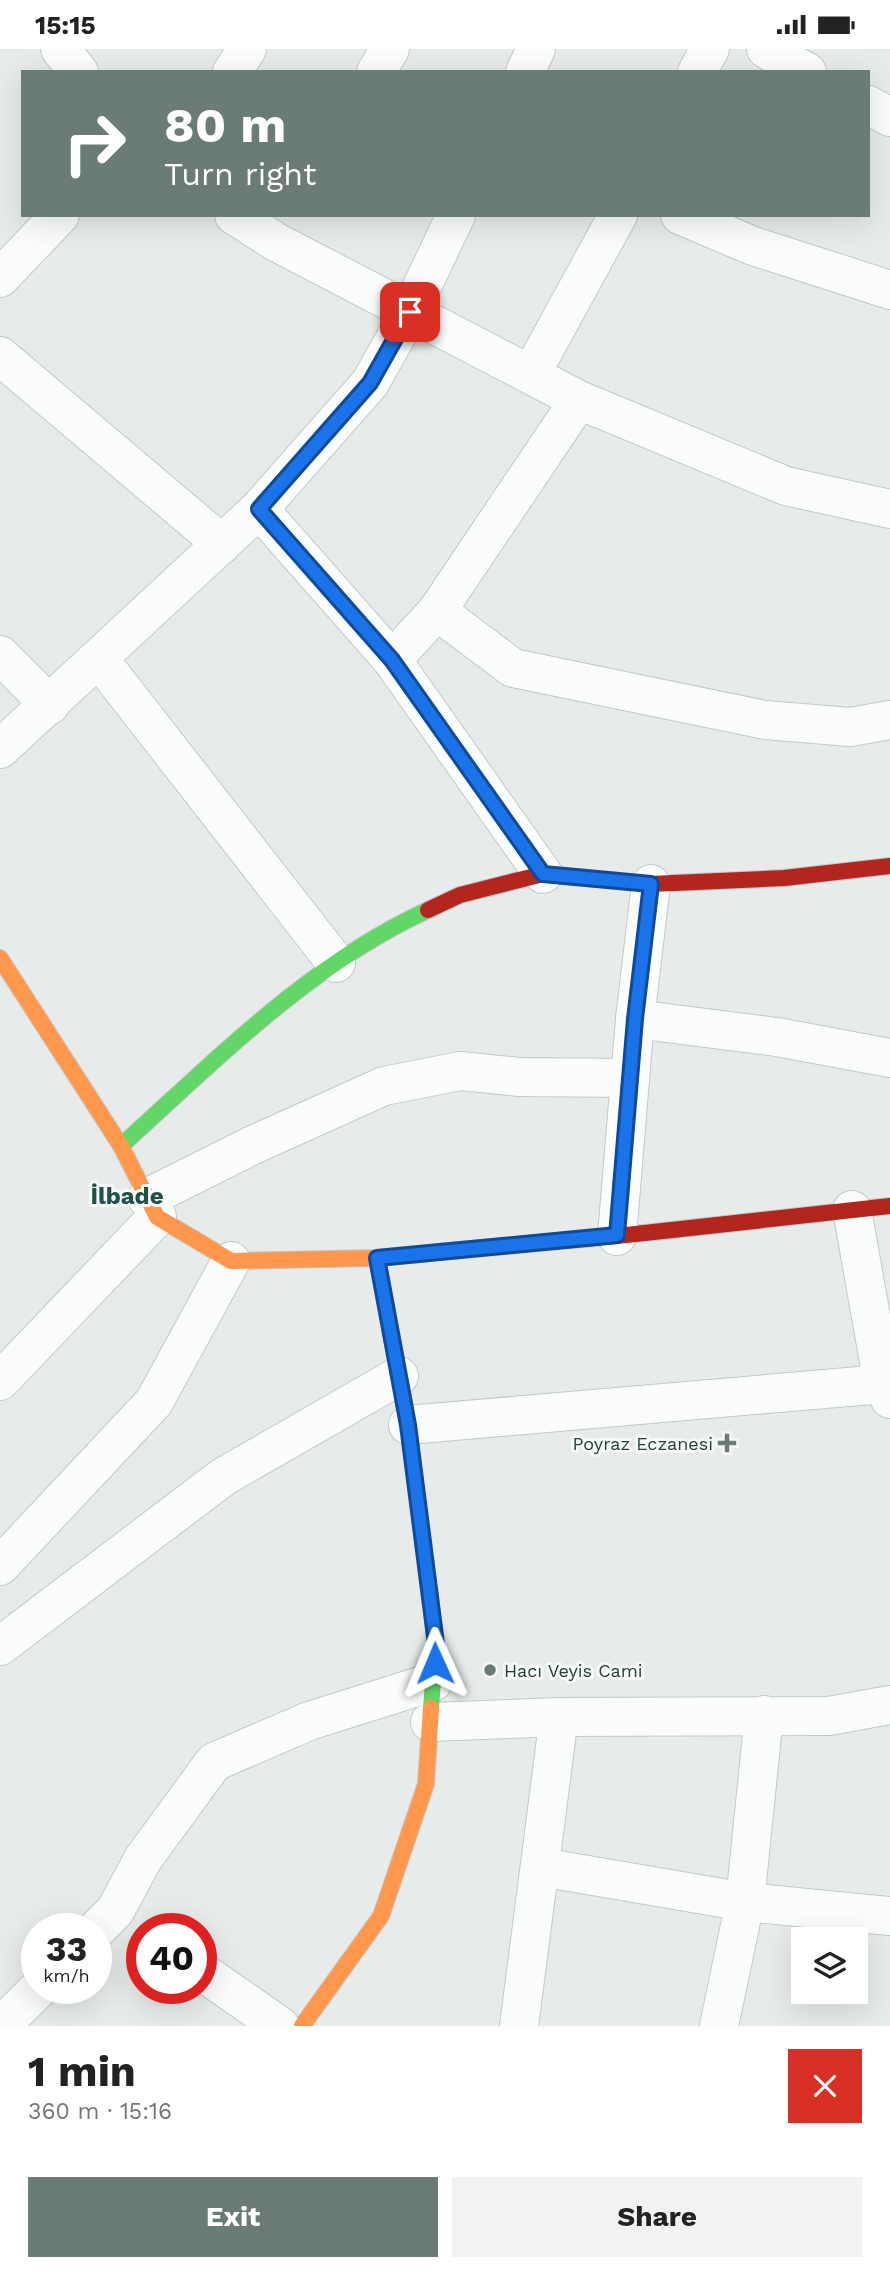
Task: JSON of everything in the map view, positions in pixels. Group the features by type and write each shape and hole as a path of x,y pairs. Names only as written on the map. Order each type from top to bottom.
{"street":[{"path":"60,49 77,70"},
{"path":"233,70 247,49"},
{"path":"377,70 390,49"},
{"path":"526,70 536,49"},
{"path":"698,70 710,49"},
{"path":"766,49 803,70"},
{"path":"0,278 58,217"},
{"path":"241,217 284,229 410,312 579,400 786,486 890,509"},
{"path":"0,749 259,509 370,383 410,312 455,217"},
{"path":"531,374 617,217"},
{"path":"685,217 753,246 890,290"},
{"path":"0,356 222,544"},
{"path":"392,660 437,611 579,400"},
{"path":"259,509 392,660 543,874"},
{"path":"437,611 513,668 765,720 850,727 890,720"},
{"path":"0,655 50,705"},
{"path":"99,659 336,963"},
{"path":"121,1146 258,1023 336,963 391,927 460,895 543,874 651,884 784,878 890,866"},
{"path":"617,1235 635,1019 651,884"},
{"path":"0,958 121,1146 152,1207 231,1261 377,1258 890,1206"},
{"path":"635,1019 777,1037 890,1058"},
{"path":"0,1381 152,1207 253,1145 384,1086 460,1071 520,1077 630,1078"},
{"path":"408,1425 887,1392 852,1210"},
{"path":"302,2026 381,1916 426,1784 436,1644 408,1425 377,1258"},
{"path":"0,1566 154,1402 231,1261"},
{"path":"0,1646 223,1477 399,1376"},
{"path":"118,1923 143,1859 214,1762 309,1721 433,1682"},
{"path":"430,1722 559,1717 829,1716 890,1705"},
{"path":"719,2026 745,1902 764,1715"},
{"path":"519,2026 559,1717"},
{"path":"541,1867 745,1902 890,1916"},
{"path":"217,1982 280,2026"}],"traffic: fast":[{"path":"121,1146 229,1048 304,986 385,932 428,910"},
{"path":"377,1258 408,1425 436,1644 431,1708"}],"traffic: slow":[{"path":"0,958 121,1146 157,1217 231,1261 377,1258 450,1251"},
{"path":"302,2026 381,1916 426,1784 431,1708"}],"traffic: jam":[{"path":"428,910 460,895 543,874 651,884 784,878 890,866"},
{"path":"450,1251 890,1206"}],"place":[{"name":"Poyraz Eczanesi","path":"727,1443"},
{"name":"Hacı Veyis Cami","path":"490,1670"}],"district":[{"name":"İlbade","path":"127,1196"}],"route":[{"path":"410,312 370,383 259,509 392,660 543,874 651,884 635,1019 617,1235 377,1258 408,1425 436,1644 435,1663"}]}
